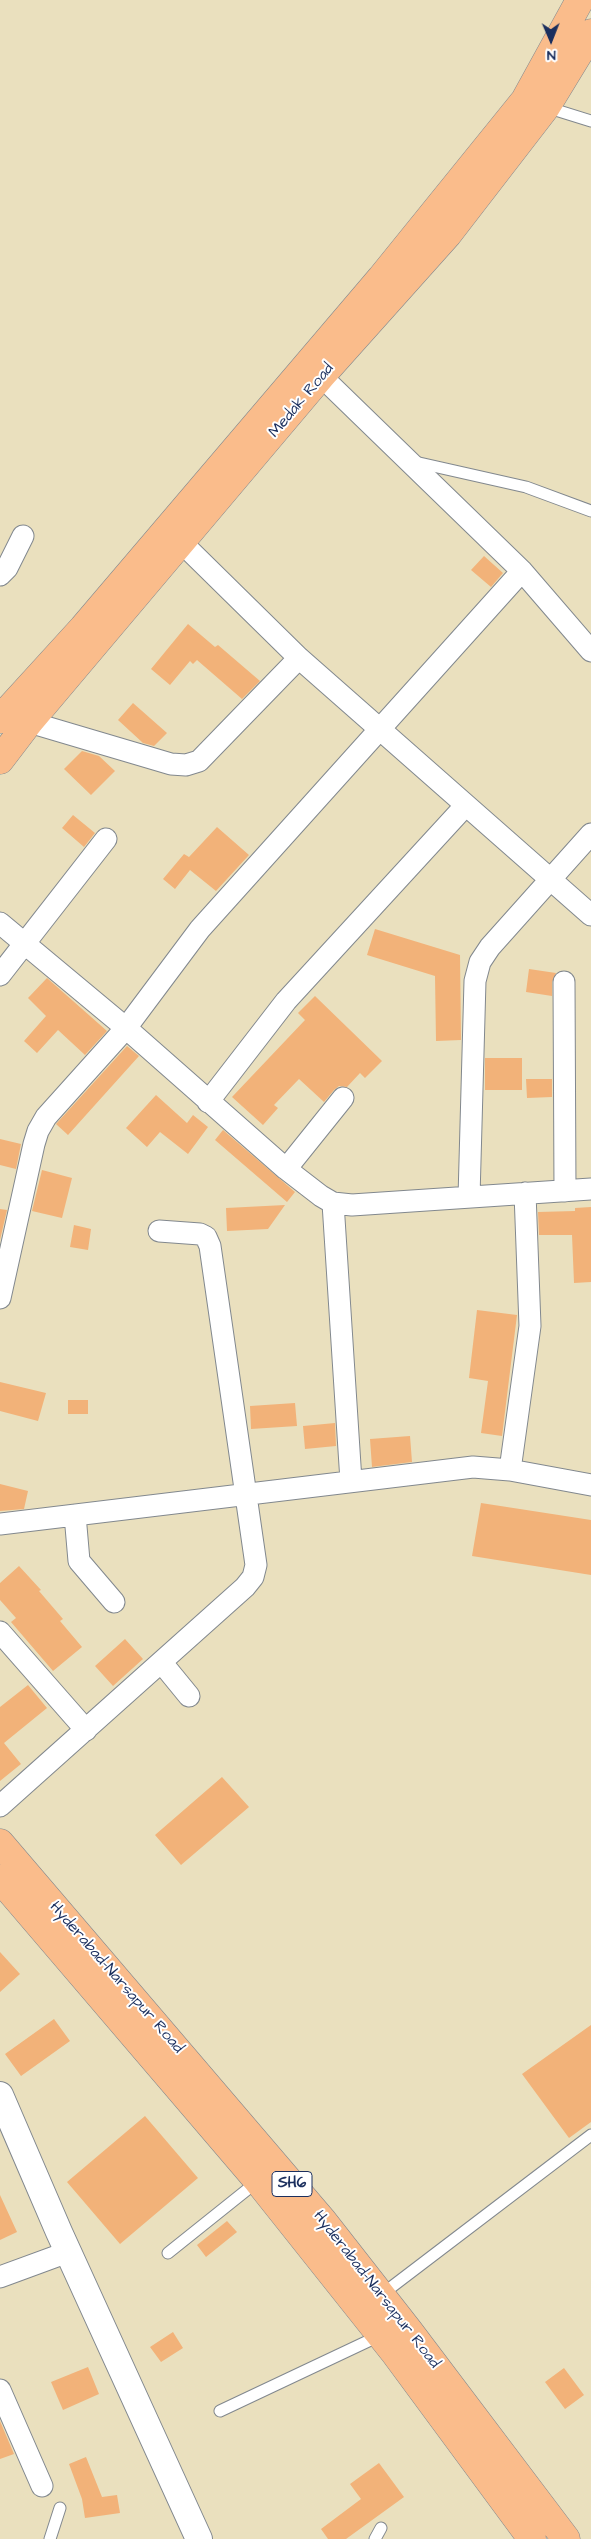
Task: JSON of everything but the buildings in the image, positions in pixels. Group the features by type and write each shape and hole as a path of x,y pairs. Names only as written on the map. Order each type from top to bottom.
{"main road":[{"path":"0,719 83,628 381,278 519,108 580,0"},
{"name":"Medak Road","path":"3,749 29,722 322,376 448,234 546,107 591,33"},
{"name":"Hyderabad-Narsapur Road","path":"0,1843 270,2158 381,2295 566,2539"},
{"name":"Hyderabad-Narsapur Road","path":"0,1879 258,2181 381,2335 532,2539"}],"street":[{"path":"322,376 522,572 591,651"},
{"path":"2,570 23,536"},
{"path":"182,543 299,658 591,915"},
{"path":"0,1298 38,1131 46,1118 126,1028 200,929 522,572"},
{"path":"29,722 171,764 186,765 199,761 299,658"},
{"path":"208,1102 286,1000 466,805"},
{"path":"468,1197 475,981 480,962 490,947 591,834"},
{"path":"0,975 106,839"},
{"path":"0,923 126,1028 286,1169 320,1196 333,1202 352,1205 591,1189"},
{"path":"564,982 565,1191"},
{"path":"286,1169 343,1098"},
{"path":"510,1470 530,1326 525,1193"},
{"path":"333,1202 351,1481"},
{"path":"0,1806 246,1588 254,1577 256,1565 210,1246 206,1237 200,1234 159,1231"},
{"path":"0,1524 473,1467 510,1470 591,1485"},
{"path":"75,1515 79,1561 114,1602"},
{"path":"0,1632 86,1730"},
{"path":"162,1662 189,1696"},
{"path":"0,2096 68,2252 199,2539"},
{"path":"0,2277 68,2252"},
{"path":"0,2390 42,2486"}],"lane":[{"path":"546,107 591,121"},
{"path":"409,461 526,488 591,510"},
{"path":"381,2295 591,2135"},
{"path":"168,2252 258,2181"},
{"path":"220,2411 381,2335"},
{"path":"50,2539 60,2508"},
{"path":"375,2539 381,2528"}]}
